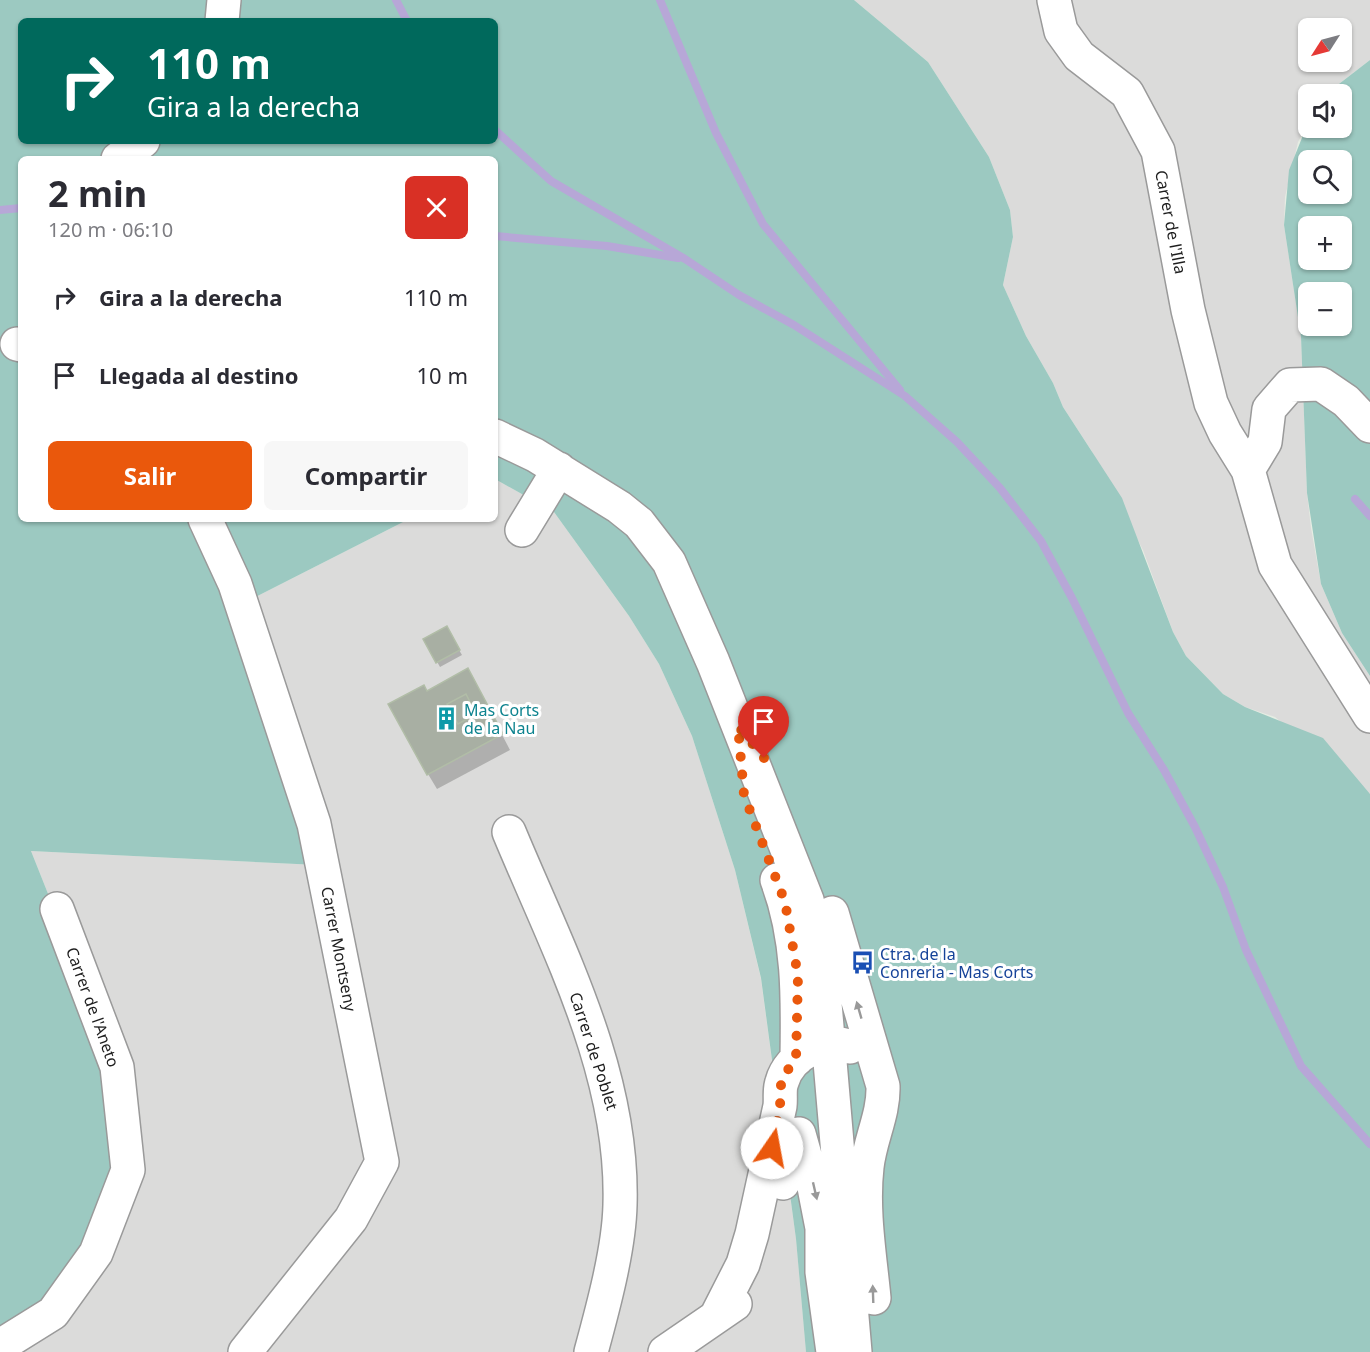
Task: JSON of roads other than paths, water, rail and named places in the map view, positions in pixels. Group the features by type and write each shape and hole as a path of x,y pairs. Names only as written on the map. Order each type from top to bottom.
{"street":[{"path":"222,18 224,0"},
{"name":"Carrer de l'Illa","path":"1054,0 1061,31 1079,56 1127,93 1158,151 1202,373 1220,423 1248,470 1275,565 1370,716"},
{"path":"122,156 139,144"},
{"path":"1248,470 1265,442 1269,409 1290,385 1321,384 1346,401 1370,426"},
{"path":"498,437 536,454 620,507 655,541 669,562 738,726 807,900 821,957 855,1352"},
{"path":"522,531 559,470"},
{"name":"Carrer Montseny","path":"206,522 235,584 314,824 382,1162 351,1219 245,1352"},
{"path":"738,726 744,795 785,902 789,923 798,976 796,1059"},
{"path":"738,726 777,774 804,832 820,873 875,1067 883,1086 884,1100 882,1112 875,1125 866,1188 874,1300 870,1352"},
{"name":"Carrer de Poblet","path":"509,832 584,1011 615,1117 620,1206 606,1300 591,1352"},
{"name":"Carrer de l'Aneto","path":"0,1346 53,1313 96,1252 128,1170 117,1067 57,909"},
{"path":"716,1317 743,1264 752,1234 780,1106 784,1075 796,1059 807,1050 829,1044 846,1045 864,1054 875,1067"},
{"path":"780,1106 799,1134 814,1187 822,1228 822,1272 833,1352"},
{"path":"799,1134 822,1143 837,1143 856,1138 875,1125"},
{"path":"665,1352 739,1302 759,1271 772,1239 784,1179 799,1134"}],"waterway":[{"path":"396,0 405,18"},
{"path":"660,0 716,133 763,224 900,390"},
{"path":"498,133 551,181 685,259 739,295 794,325 905,396 957,442 1000,488 1041,541 1072,598 1128,713 1164,770 1195,827 1223,887 1246,950 1301,1066 1370,1144"},
{"path":"0,210 18,208"},
{"path":"498,236 607,246 678,258"},
{"path":"1355,499 1370,516"}],"place":[{"name":"Mas Corts de la Nau","path":"446,719"},
{"name":"Ctra. de la Conreria - Mas Corts","path":"862,963"}]}
